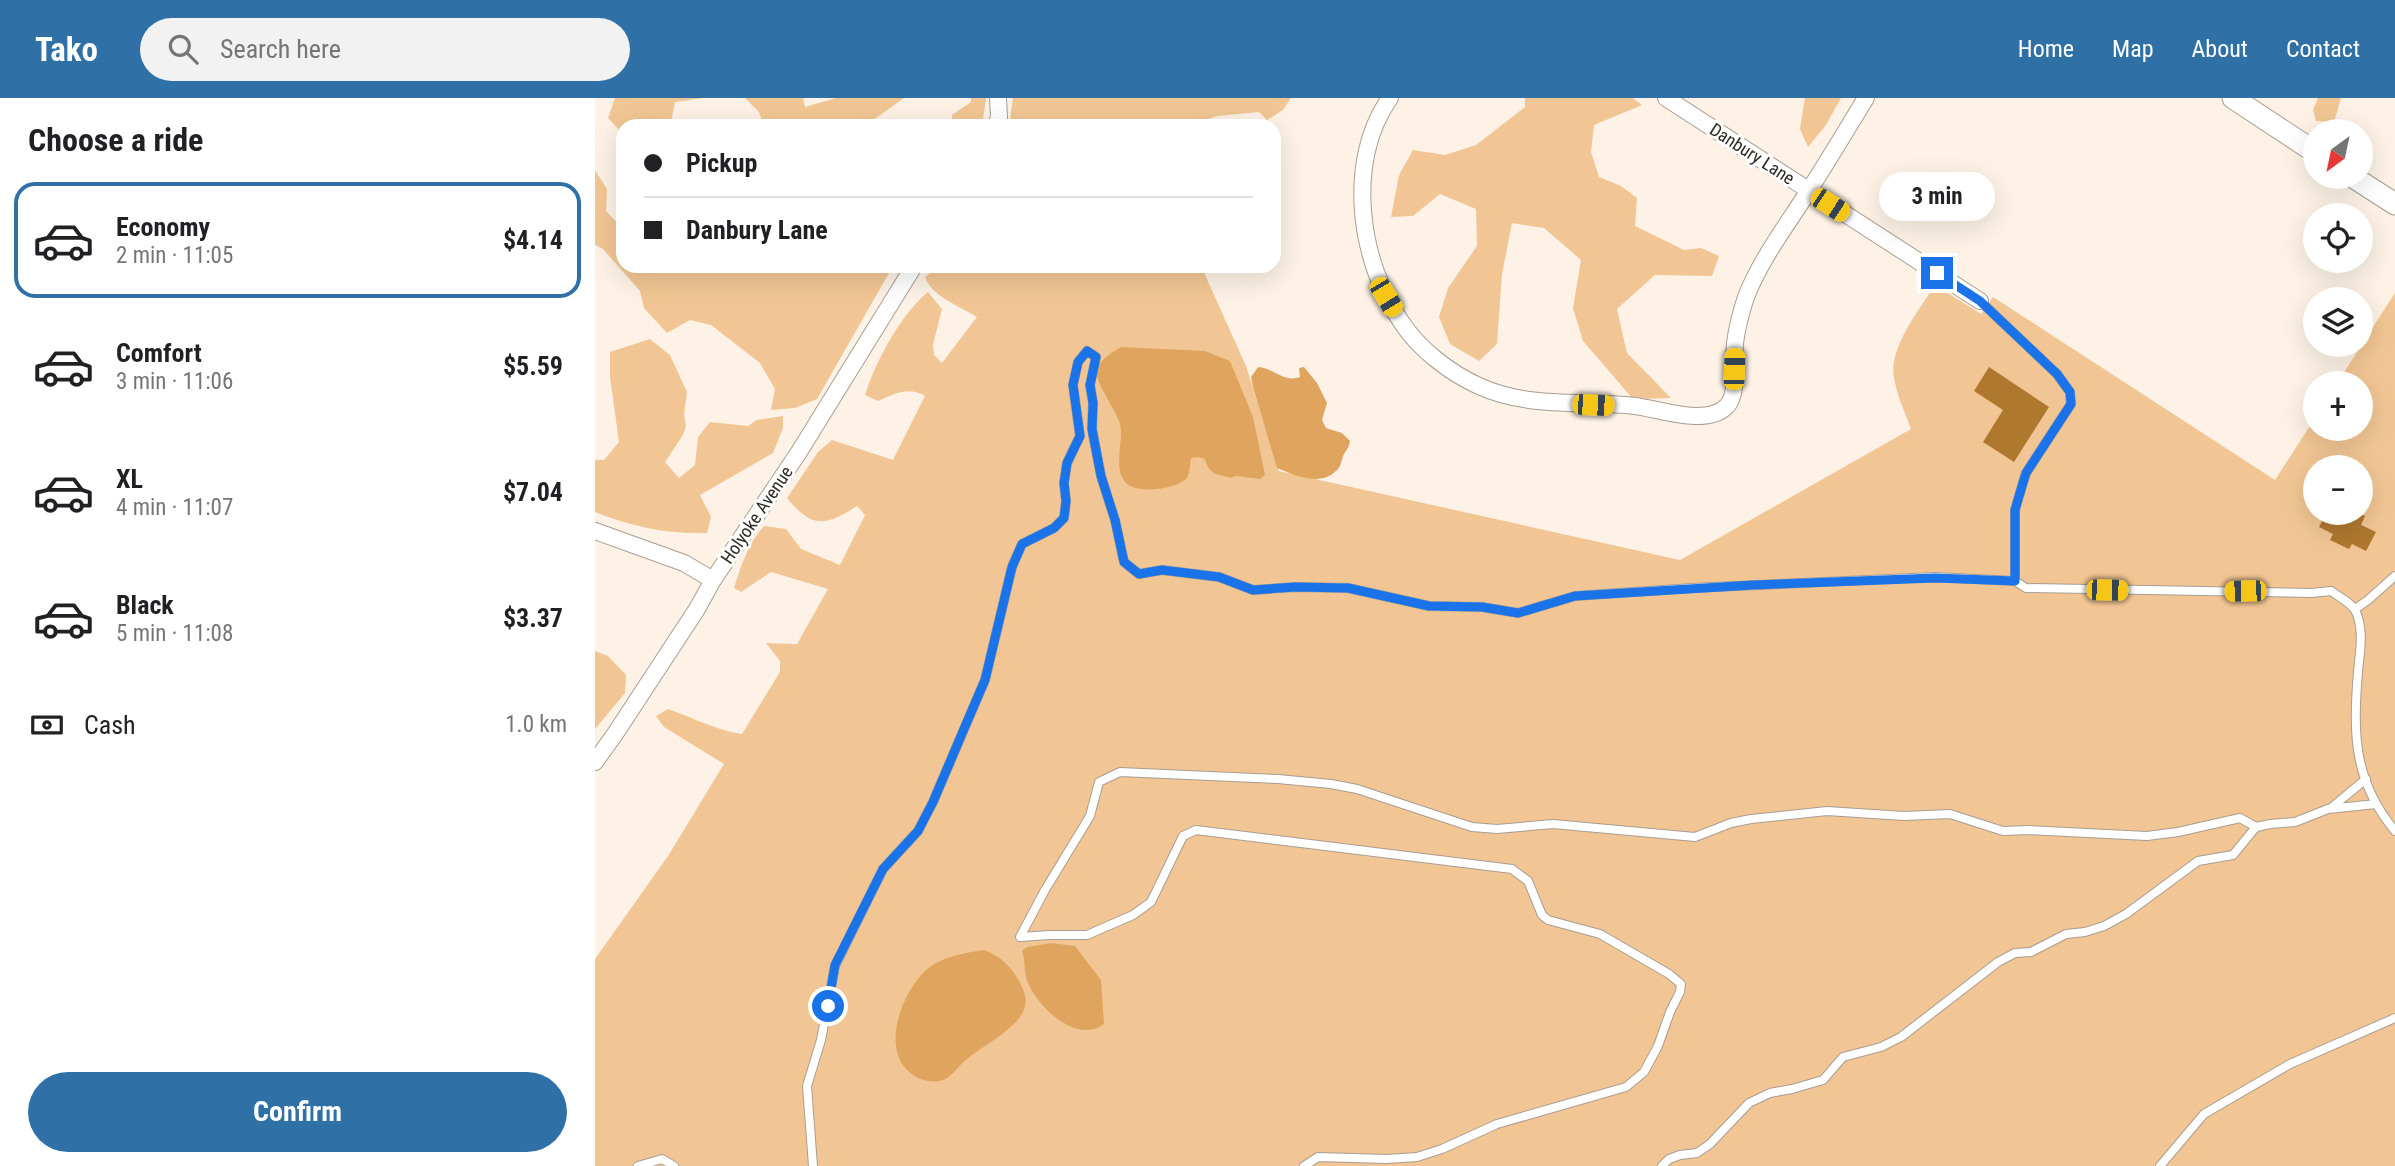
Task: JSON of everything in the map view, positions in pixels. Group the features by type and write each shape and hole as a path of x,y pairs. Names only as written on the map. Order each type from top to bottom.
{"street":[{"path":"998,98 998,119"},
{"path":"1390,98 1374,129 1367,155 1362,209 1368,248 1386,297 1402,324 1419,343 1444,365 1477,385 1511,398 1550,403 1636,406 1691,417 1710,415 1727,406 1734,392 1735,345 1747,296 1768,252 1866,98"},
{"name":"Danbury Lane","path":"1666,98 1980,301"},
{"path":"2233,98 2303,144"},
{"path":"2372,189 2395,204"},
{"name":"Holyoke Avenue","path":"595,762 799,452 910,273"},
{"path":"595,531 684,563 713,580"}],"lane":[{"path":"1980,301 2057,374 2070,392 2071,404 2026,473 2015,510 2015,581"},
{"path":"813,1166 807,1086 821,1040 835,965 883,869 918,831 933,802 985,680 1012,567 1022,544 1054,528 1064,518 1067,463 1080,436 1073,385 1078,362 1087,351 1096,357 1090,385 1093,403 1092,429 1101,476 1115,520 1124,562 1139,574 1162,570 1219,577 1253,590 1295,587 1348,588 1429,606 1482,607 1518,613 1575,596 1907,578 2015,581 2026,588 2311,593 2331,591 2355,609 2361,627 2355,712 2359,763 2380,812 2395,831"},
{"path":"2355,609 2395,576"},
{"path":"1304,1166 1318,1157 1417,1157 1442,1149 1497,1124 1626,1087 1644,1072 1658,1046 1681,984 1669,974 1600,934 1548,920 1542,915 1528,881 1512,869 1196,830 1182,836 1150,902 1133,915 1087,935 1020,937 1090,816 1099,782 1119,772 1278,779 1357,789 1472,827 1497,829 1553,824 1695,838 1751,819 1827,811 1904,816 1950,814 2003,831 2147,836 2191,830 2240,818 2256,827 2295,822 2328,809 2376,804"},
{"path":"2328,809 2365,779"},
{"path":"1662,1166 1668,1159 1697,1153 1710,1144 1749,1103 1770,1093 1823,1080 1843,1057 1881,1047 1901,1037 1998,962 2015,954 2031,952 2066,934 2104,926 2126,914 2198,861 2234,855 2256,827"},
{"path":"2160,1166 2204,1114 2290,1064 2395,1018"},
{"path":"638,1166 662,1159 674,1166"}],"shaded area":[{"path":"615,98 703,98 675,102 672,119 616,119 616,127 608,118"},
{"path":"745,98 803,98 805,107 836,98 904,98 875,119 762,119 759,112"},
{"path":"971,98 986,98 983,119 952,119 952,115 971,102"},
{"path":"1013,98 1291,98 1283,110 1269,119 1259,112 1209,119 1010,119"},
{"path":"1525,98 1633,98 1642,105 1594,125 1591,152 1599,177 1621,186 1637,198 1635,226 1684,250 1701,248 1719,256 1712,276 1655,275 1617,309 1627,353 1671,398 1633,399 1583,341 1573,308 1581,260 1544,228 1512,223 1502,274 1497,344 1479,361 1450,344 1439,317 1448,288 1477,246 1476,209 1440,194 1413,216 1391,217 1399,175 1413,150 1445,155 1476,145 1525,107"},
{"path":"1805,98 1841,98 1826,125 1808,147 1800,129"},
{"path":"2318,98 2341,98 2335,119 2315,119 2313,110"},
{"path":"595,170 607,189 606,211 616,222 616,264 603,249 595,245"},
{"path":"624,273 889,273 817,399 795,408 771,410 775,389 760,363 711,325 690,320 667,333 644,308 640,291"},
{"path":"930,273 1204,273 1246,366 1279,471 1680,560 1911,429 1897,391 1893,366 1900,342 1935,285 1981,314 1993,297 2275,480 2303,437 2303,441 2373,441 2373,371 2345,371 2354,357 2373,357 2373,327 2395,293 2395,1166 595,1166 595,959 668,856 724,764 664,727 656,716 668,709 742,734 780,672 780,661 766,643 797,644 828,589 771,572 741,592 734,588 742,563 749,547 764,526 786,529 801,549 840,565 865,515 857,506 837,518 820,521 804,515 787,498 818,452 832,440 893,460 925,396 907,391 878,401 865,395 890,339 908,313 928,292 942,309 933,345 934,355 942,363 977,317 934,290 925,277"},
{"path":"650,339 670,355 687,392 684,415 686,426 665,462 679,478 695,465 698,437 710,422 748,426 757,420 783,416 783,428 773,453 700,495 711,517 707,533 649,529 595,512 595,460 604,460 619,442 610,377 610,352"},
{"path":"1121,347 1205,351 1230,361 1253,417 1265,475 1260,479 1222,476 1211,471 1205,459 1198,457 1191,458 1186,479 1173,486 1146,489 1130,486 1125,482 1119,462 1120,424 1097,374 1102,362"},
{"path":"1258,367 1283,377 1294,378 1300,377 1299,368 1304,367 1317,383 1327,403 1322,420 1326,428 1342,433 1350,441 1339,468 1330,476 1307,478 1277,468 1251,377"},
{"path":"595,651 608,656 626,675 625,693 595,729"},
{"path":"1051,943 1075,946 1101,980 1104,1024 1082,1030 1071,1027 1049,1012 1033,993 1026,979 1022,951 1027,947"},
{"path":"984,950 1004,962 1019,981 1025,999 1022,1014 1009,1029 967,1059 947,1078 927,1081 918,1078 906,1068 898,1056 896,1041 901,1010 908,995 931,966 960,954"}],"building":[{"path":"1989,367 2049,407 2014,462 1983,442 2003,410 1974,391"},
{"path":"2361,525 2376,532 2366,551 2352,544 2349,549 2330,540 2333,534 2319,527"}],"route":[{"path":"828,1006 835,965 883,869 918,831 985,680 1012,567 1022,544 1054,528 1064,518 1067,463 1080,436 1073,385 1078,362 1087,351 1096,357 1090,385 1093,403 1092,429 1101,476 1115,520 1124,562 1139,574 1162,570 1219,577 1253,590 1295,587 1348,588 1429,606 1482,607 1518,613 1575,596 1837,581 1935,578 2015,581 2015,510 2026,473 2071,404 2070,392 2057,374 1980,301 1937,273"}]}
